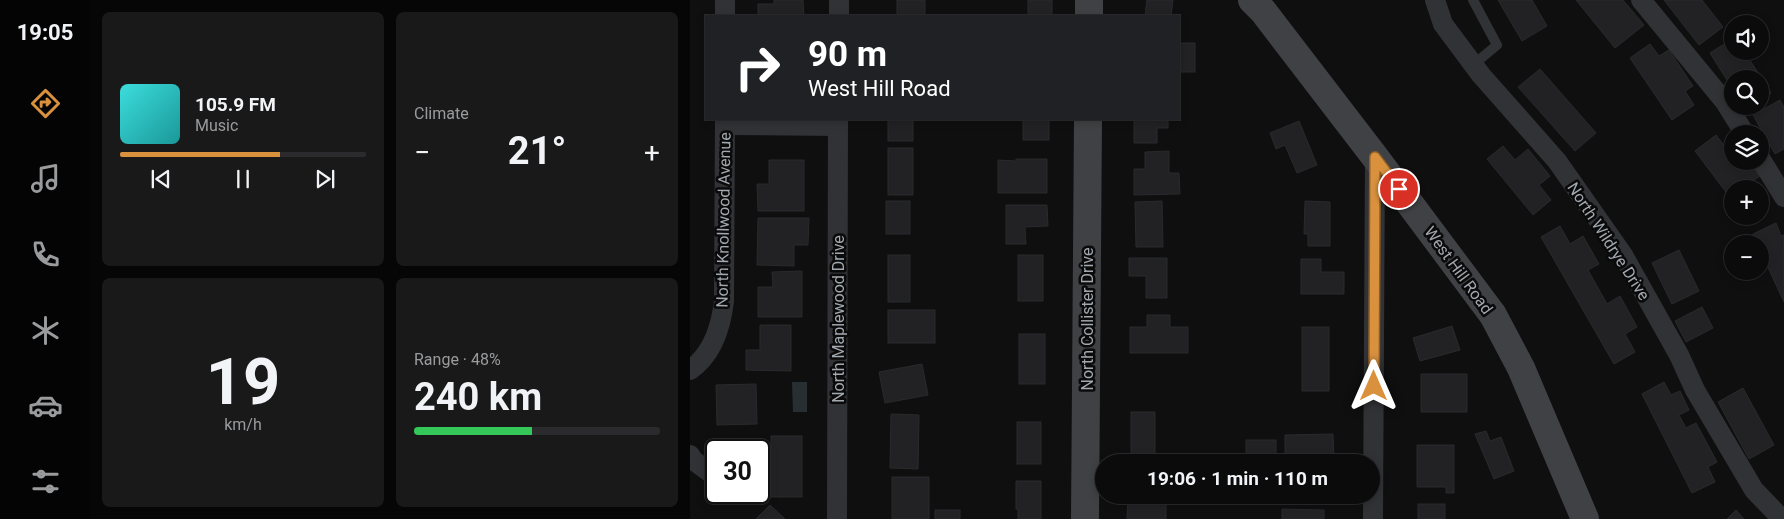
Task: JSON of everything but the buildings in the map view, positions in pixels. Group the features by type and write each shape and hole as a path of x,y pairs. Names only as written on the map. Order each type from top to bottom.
{"street":[{"path":"725,0 725,15"},
{"path":"839,0 839,15"},
{"path":"1089,0 1089,15"},
{"name":"West Hill Road","path":"1252,0 1263,11 1375,157 1493,315 1521,368 1585,519"},
{"name":"North Wildrye Drive","path":"1435,0 1443,24 1474,64 1557,161 1622,255 1678,355 1695,390 1754,490 1782,519"},
{"path":"1641,0 1725,102 1739,125"},
{"name":"North Collister Drive","path":"1086,519 1088,120"},
{"path":"725,122 838,122"},
{"name":"North Knollwood Avenue","path":"690,370 705,355 715,339 722,320 724,301 725,122"},
{"name":"North Maplewood Drive","path":"837,519 838,122"},
{"path":"1374,519 1375,157"},
{"path":"1767,170 1784,197"},
{"path":"690,455 693,460 705,469"}],"lane":[{"path":"1473,0 1497,45 1474,64"}],"shaded area":[{"path":"792,382 807,382 807,412 793,412"}],"route":[{"path":"1374,386 1375,157 1399,189"}]}
